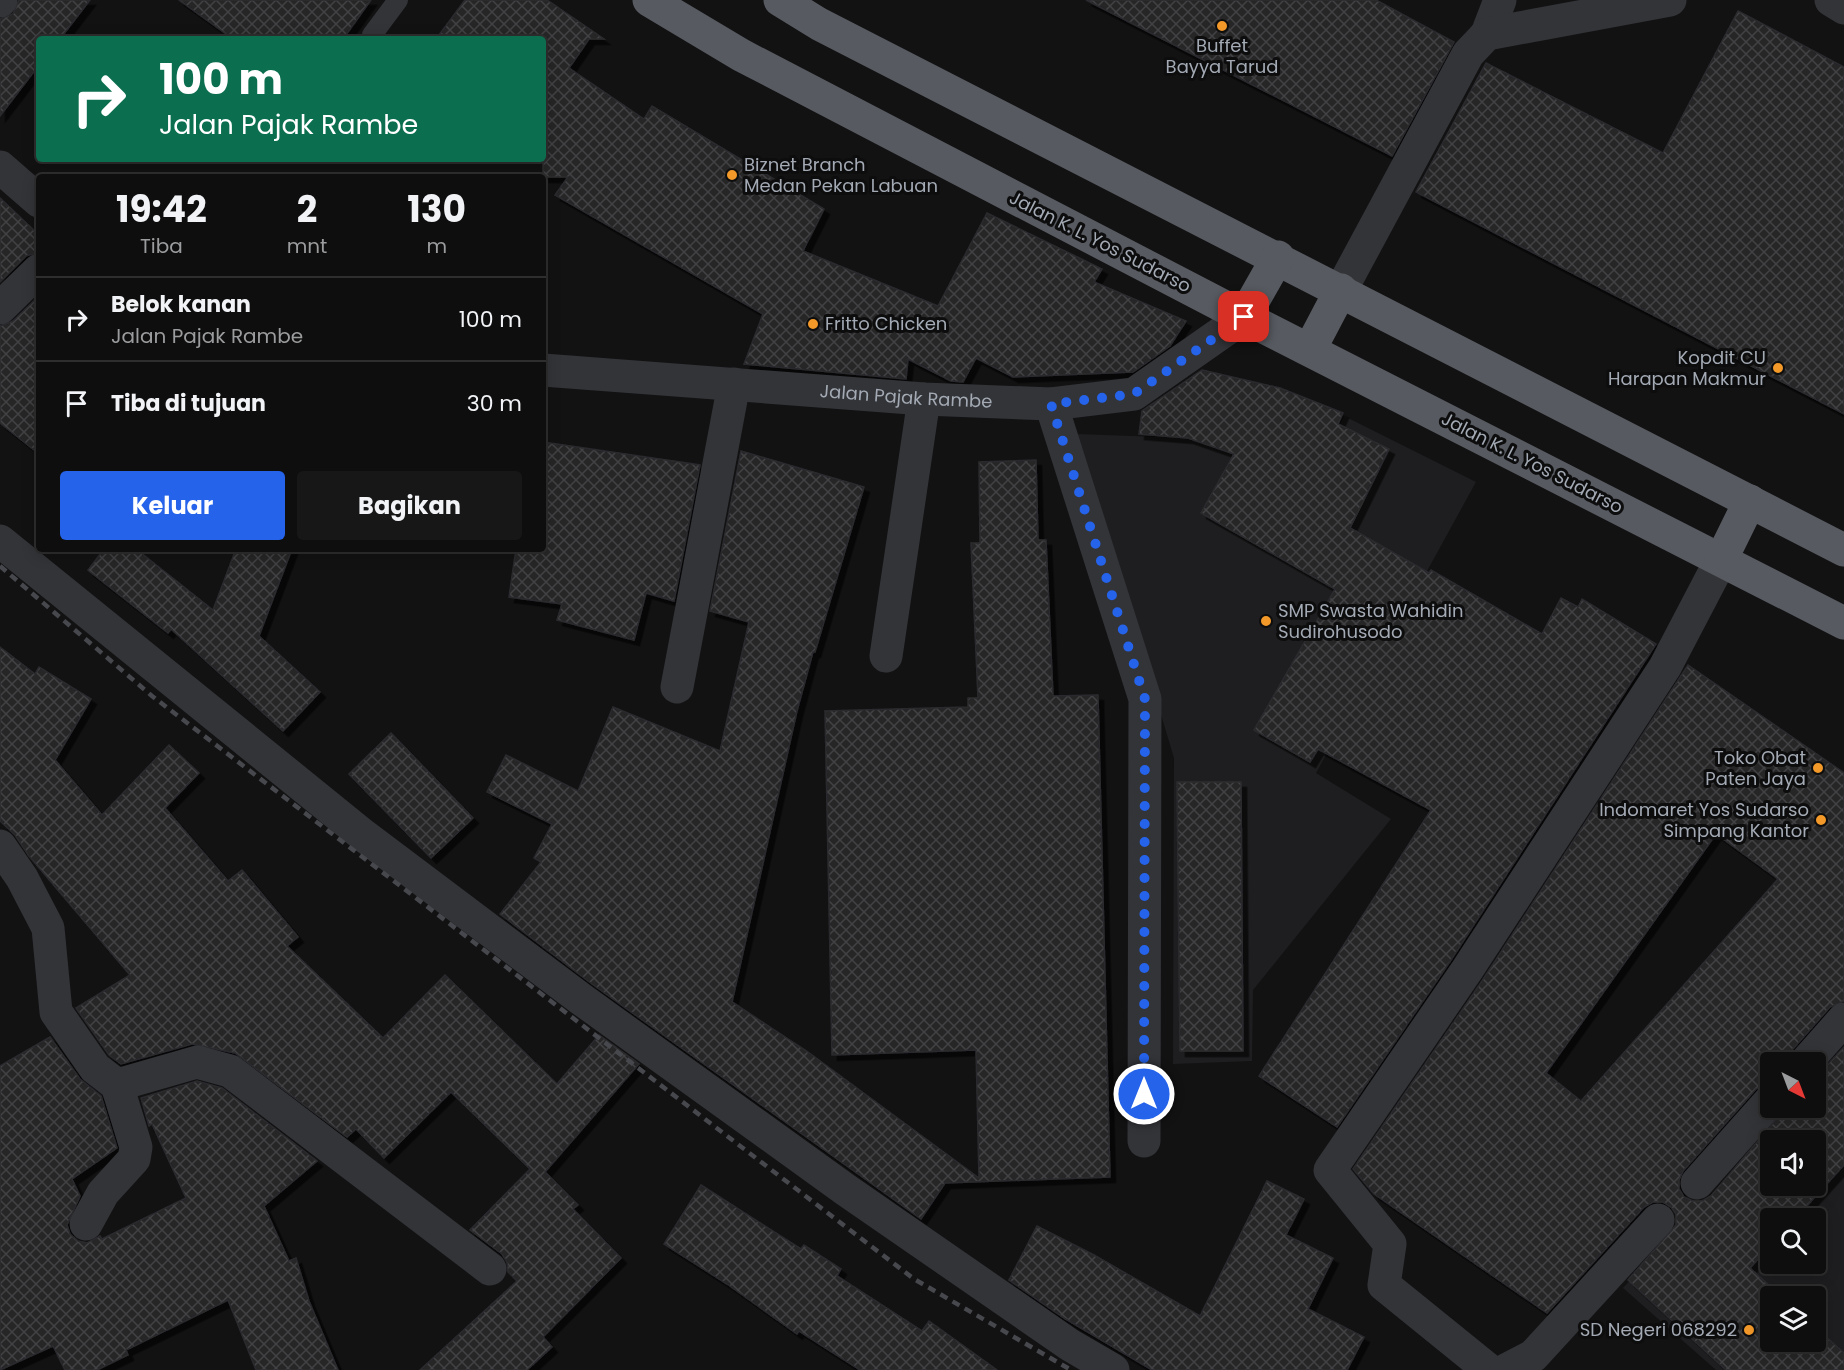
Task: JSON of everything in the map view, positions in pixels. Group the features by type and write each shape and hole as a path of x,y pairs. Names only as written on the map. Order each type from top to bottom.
{"highway":[{"name":"Jalan K. L. Yos Sudarso","path":"649,0 741,55 1244,317 1844,623"},
{"path":"780,0 819,24 1278,257 1844,550"},
{"path":"1244,317 1278,257"},
{"path":"1310,349 1341,290"},
{"path":"1720,560 1750,501"}],"street":[{"path":"1341,290 1468,54 1487,34 1500,0"},
{"path":"1487,34 1670,0"},
{"path":"1831,0 1844,8"},
{"path":"0,167 36,198"},
{"path":"0,308 36,273"},
{"name":"Jalan Pajak Rambe","path":"546,369 924,399 1051,404 1134,394 1244,317"},
{"path":"677,687 734,384"},
{"path":"886,656 924,399"},
{"path":"1051,404 1145,699 1144,1141"},
{"path":"0,541 363,835 580,999 856,1197 1070,1345 1113,1370"},
{"path":"1489,1370 1384,1285 1390,1244 1330,1170 1467,970 1665,667 1720,560"},
{"path":"0,846 22,878 48,928 56,1012 95,1068 117,1085 136,1147 134,1159 103,1193 86,1224"},
{"path":"1815,1052 1844,1019"},
{"path":"117,1085 197,1062 230,1071 490,1269"},
{"path":"1697,1183 1760,1112"},
{"path":"1506,1370 1533,1356 1658,1220"}],"lane":[{"path":"372,35 398,0"}],"shaded area":[{"name":"SMP Swasta Wahidin Sudirohusodo","path":"1344,416 1476,482 1316,773 1391,819 1253,990 1252,1061 1173,1064 1174,758 1077,434 1187,438 1312,484"},
{"path":"1844,1052 1844,1370 1716,1370 1623,1288 1760,1143 1760,1196 1826,1196 1826,1130 1772,1130 1784,1118 1826,1118 1826,1086"}],"building":[{"path":"19,0 90,0 62,36 36,36 36,69 0,116 0,19 13,14"},
{"path":"179,0 371,0 345,36 229,36"},
{"path":"465,0 547,0 604,39 589,39 569,68 644,119 652,106 824,209 803,251 938,306 987,213 1102,269 1094,282 1186,321 1170,346 1133,372 1013,377 976,358 963,382 951,381 908,359 906,379 744,364 763,314 555,195 568,177 546,177 546,174 543,174 543,162 546,162 546,36 438,36"},
{"path":"1086,0 1376,0 1454,42 1392,156"},
{"path":"1738,11 1844,67 1844,414 1416,192 1486,63 1663,153"},
{"path":"0,198 36,232 36,253 26,256 0,282"},
{"path":"36,299 36,452 0,423 0,326 13,321"},
{"path":"1202,370 1280,388 1343,413 1338,424 1389,449 1350,528 1429,573 1431,570 1542,634 1561,598 1578,607 1582,599 1656,644 1451,960 1337,1127 1259,1076 1431,810 1318,749 1310,762 1254,730 1335,589 1201,513 1234,454 1188,438 1139,434 1142,411"},
{"path":"546,442 700,465 674,601 646,593 634,640 557,620 562,604 509,597 516,552 546,552"},
{"path":"741,451 864,487 797,711 732,1002 808,1052 979,1178 976,1050 832,1055 825,711 968,707 968,698 978,698 971,543 980,543 979,462 1036,460 1038,540 1046,540 1053,696 1098,695 1110,1177 945,1183 921,1219 592,984 500,914 541,862 534,858 552,824 487,792 506,755 578,791 613,707 720,751 749,622 710,611"},
{"path":"102,552 140,552 213,610 235,552 291,552 259,636 320,692 283,731 171,629 168,633 88,570"},
{"path":"0,647 35,674 39,667 91,699 55,760 102,815 169,745 199,773 165,808 228,881 242,870 298,937 287,946 383,1038 445,975 557,1084 599,1035 639,1064 545,1172 578,1205 573,1209 621,1258 543,1337 552,1347 527,1370 420,1370 517,1281 508,1272 507,1262 502,1254 470,1230 530,1169 451,1092 384,1158 356,1129 347,1137 235,1053 192,1044 121,1064 109,1055 76,1008 130,975 29,856 15,835 0,821"},
{"path":"1688,665 1844,773 1844,1001 1830,1007 1791,1052 1760,1052 1760,1087 1683,1171 1679,1180 1679,1189 1684,1197 1693,1201 1702,1201 1711,1196 1760,1139 1760,1196 1816,1196 1805,1208 1760,1208 1760,1257 1750,1268 1770,1286 1760,1286 1760,1352 1826,1352 1826,1337 1844,1353 1844,1370 1726,1370 1628,1280 1676,1225 1676,1214 1663,1202 1653,1202 1644,1207 1547,1313 1374,1194 1353,1169 1482,981","holes":["1716,834 1778,879 1581,1101 1546,1073"]},
{"path":"391,733 473,818 431,858 349,774"},
{"path":"1177,782 1241,782 1243,1051 1180,1051"},
{"path":"50,1037 80,1079 101,1096 117,1148 72,1179 80,1196 67,1225 70,1234 78,1241 87,1243 100,1236 102,1239 186,1198 152,1124 149,1126 141,1098 197,1081 222,1088 317,1161 264,1206 289,1261 296,1258 309,1301 338,1370 256,1370 228,1300 126,1350 128,1355 97,1370 65,1370 53,1346 0,1370 0,1066"},
{"path":"1844,1047 1844,1165 1826,1185 1826,1130 1767,1130 1778,1118 1826,1118 1826,1066"},
{"path":"1267,1181 1304,1199 1286,1235 1333,1258 1308,1309 1364,1337 1347,1370 1152,1370 1064,1318 1009,1280 1037,1226 1094,1255 1200,1316"},
{"path":"701,1185 801,1249 804,1245 841,1269 837,1276 922,1331 929,1321 997,1370 860,1370 799,1331 797,1334 727,1284 664,1244"}],"railway":[{"path":"0,566 152,696 914,1279 1071,1370"}],"place":[{"name":"Buffet Bayya Tarud","path":"1222,26"},
{"name":"Biznet Branch Medan Pekan Labuan","path":"732,175"},
{"name":"Fritto Chicken","path":"813,324"},
{"name":"Kopdit CU Harapan Makmur","path":"1778,368"},
{"name":"SMP Swasta Wahidin Sudirohusodo","path":"1266,621"},
{"name":"Toko Obat Paten Jaya","path":"1818,768"},
{"name":"Indomaret Yos Sudarso Simpang Kantor","path":"1821,820"},
{"name":"SD Negeri 068292","path":"1749,1330"}],"route":[{"path":"1144,1094 1145,699 1051,404 1134,394 1244,317"}]}
